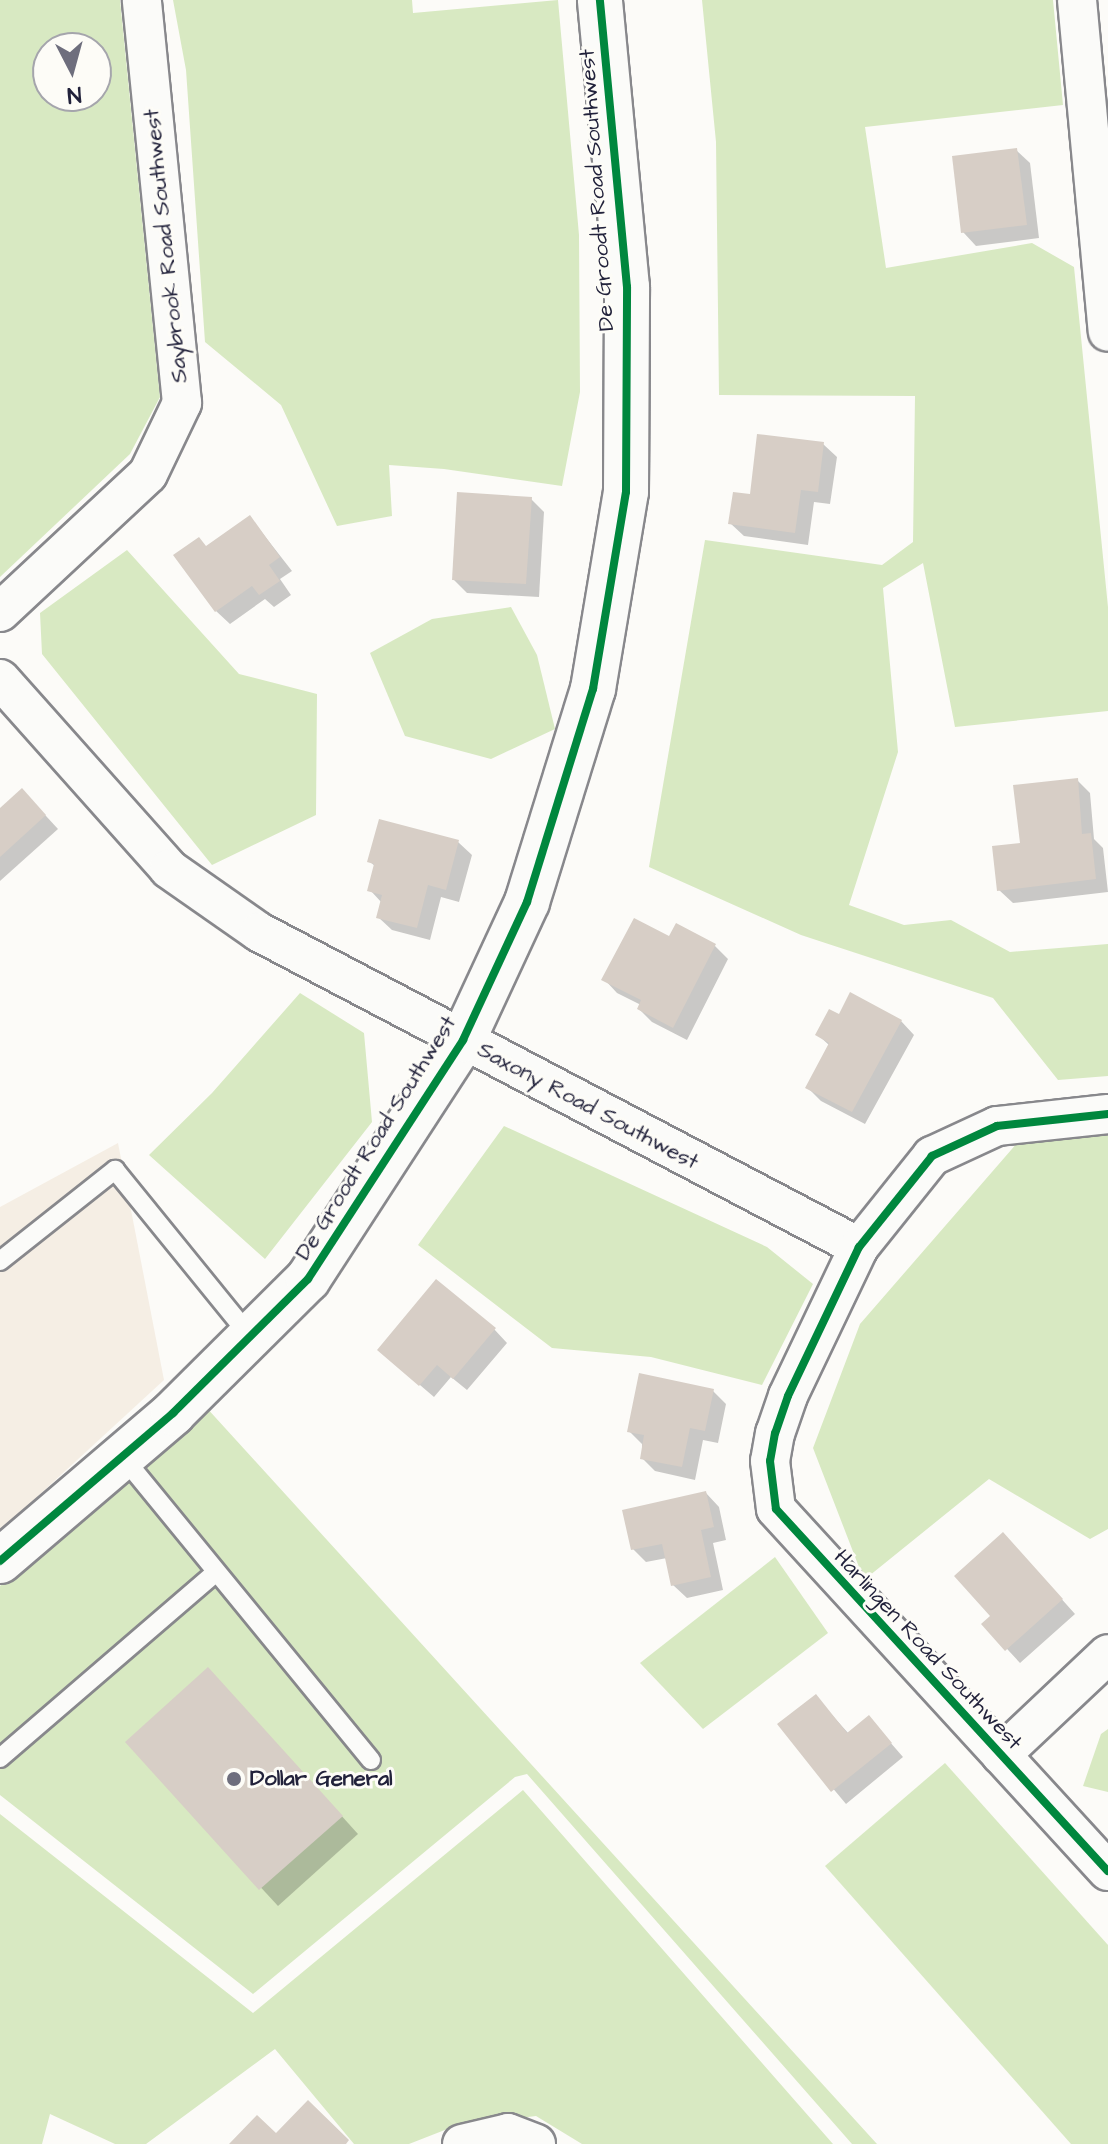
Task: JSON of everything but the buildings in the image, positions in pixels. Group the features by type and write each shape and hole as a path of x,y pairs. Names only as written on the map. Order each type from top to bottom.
{"street":[{"name":"Saybrook Road Southwest","path":"0,612 148,474 182,403 142,0"},
{"name":"De Groodt Road Southwest","path":"0,1561 173,1413 308,1279 463,1040 527,902 593,689 626,492 627,287 600,0"},
{"path":"1077,0 1108,332"},
{"name":"Saxony Road Southwest","path":"0,679 169,869 259,932 859,1247"},
{"name":"Harlingen Road Southwest","path":"1108,1114 997,1126 932,1156 859,1247 775,1433 770,1461 776,1509 1108,1871"},
{"path":"1001,1755 1108,1654"},
{"path":"462,2144 508,2133 536,2144"}],"lane":[{"path":"0,1261 115,1170 250,1336"},
{"path":"122,1456 371,1760"},
{"path":"0,1758 216,1572"}],"shaded area":[{"path":"118,1143 164,1380 0,1531 0,1207"}],"green space":[{"path":"0,0 120,0 160,397 130,454 0,577"},
{"path":"173,0 412,0 413,13 558,0 579,235 580,392 562,486 444,469 389,465 392,516 337,526 281,405 205,342 186,70"},
{"path":"702,0 1053,0 1063,105 865,127 886,268 1032,243 1074,267 1108,607 1108,711 955,727 923,563 883,588 898,752 849,905 904,925 951,920 1010,952 1108,944 1108,1076 1058,1080 993,998 801,935 649,867 705,540 882,565 913,542 915,396 719,395 716,142"},
{"path":"127,550 239,674 317,694 316,815 212,865 42,654 40,613"},
{"path":"511,607 537,655 555,729 491,759 405,736 370,653 432,619"},
{"path":"300,993 364,1033 372,1122 265,1259 149,1155 212,1093"},
{"path":"504,1126 767,1247 813,1284 762,1385 651,1357 552,1348 418,1245"},
{"path":"1108,1135 1108,1529 1090,1539 989,1479 864,1580 813,1448 860,1324 1018,1142"},
{"path":"205,1406 877,2144 852,2144 527,1774 515,1777 253,1994 0,1795 0,1586"},
{"path":"775,1557 828,1633 703,1729 640,1663"},
{"path":"1108,1729 1108,1792 1083,1786 1101,1734"},
{"path":"945,1763 1108,1945 1108,2144 1071,2144 825,1866"},
{"path":"523,1790 833,2144 582,2144 536,2116 455,2126 409,2144 354,2144 275,2049 146,2144 115,2144 50,2114 42,2144 0,2144 0,1814 253,2013"}],"cycle path":[{"path":"0,1561 173,1413 308,1279 463,1040 527,902 593,689 626,492 627,287 600,0"},
{"path":"1108,1114 997,1126 932,1156 859,1247 788,1396 775,1433 770,1461 776,1509 1108,1871"}],"place":[{"name":"Dollar General","path":"234,1779"}]}
